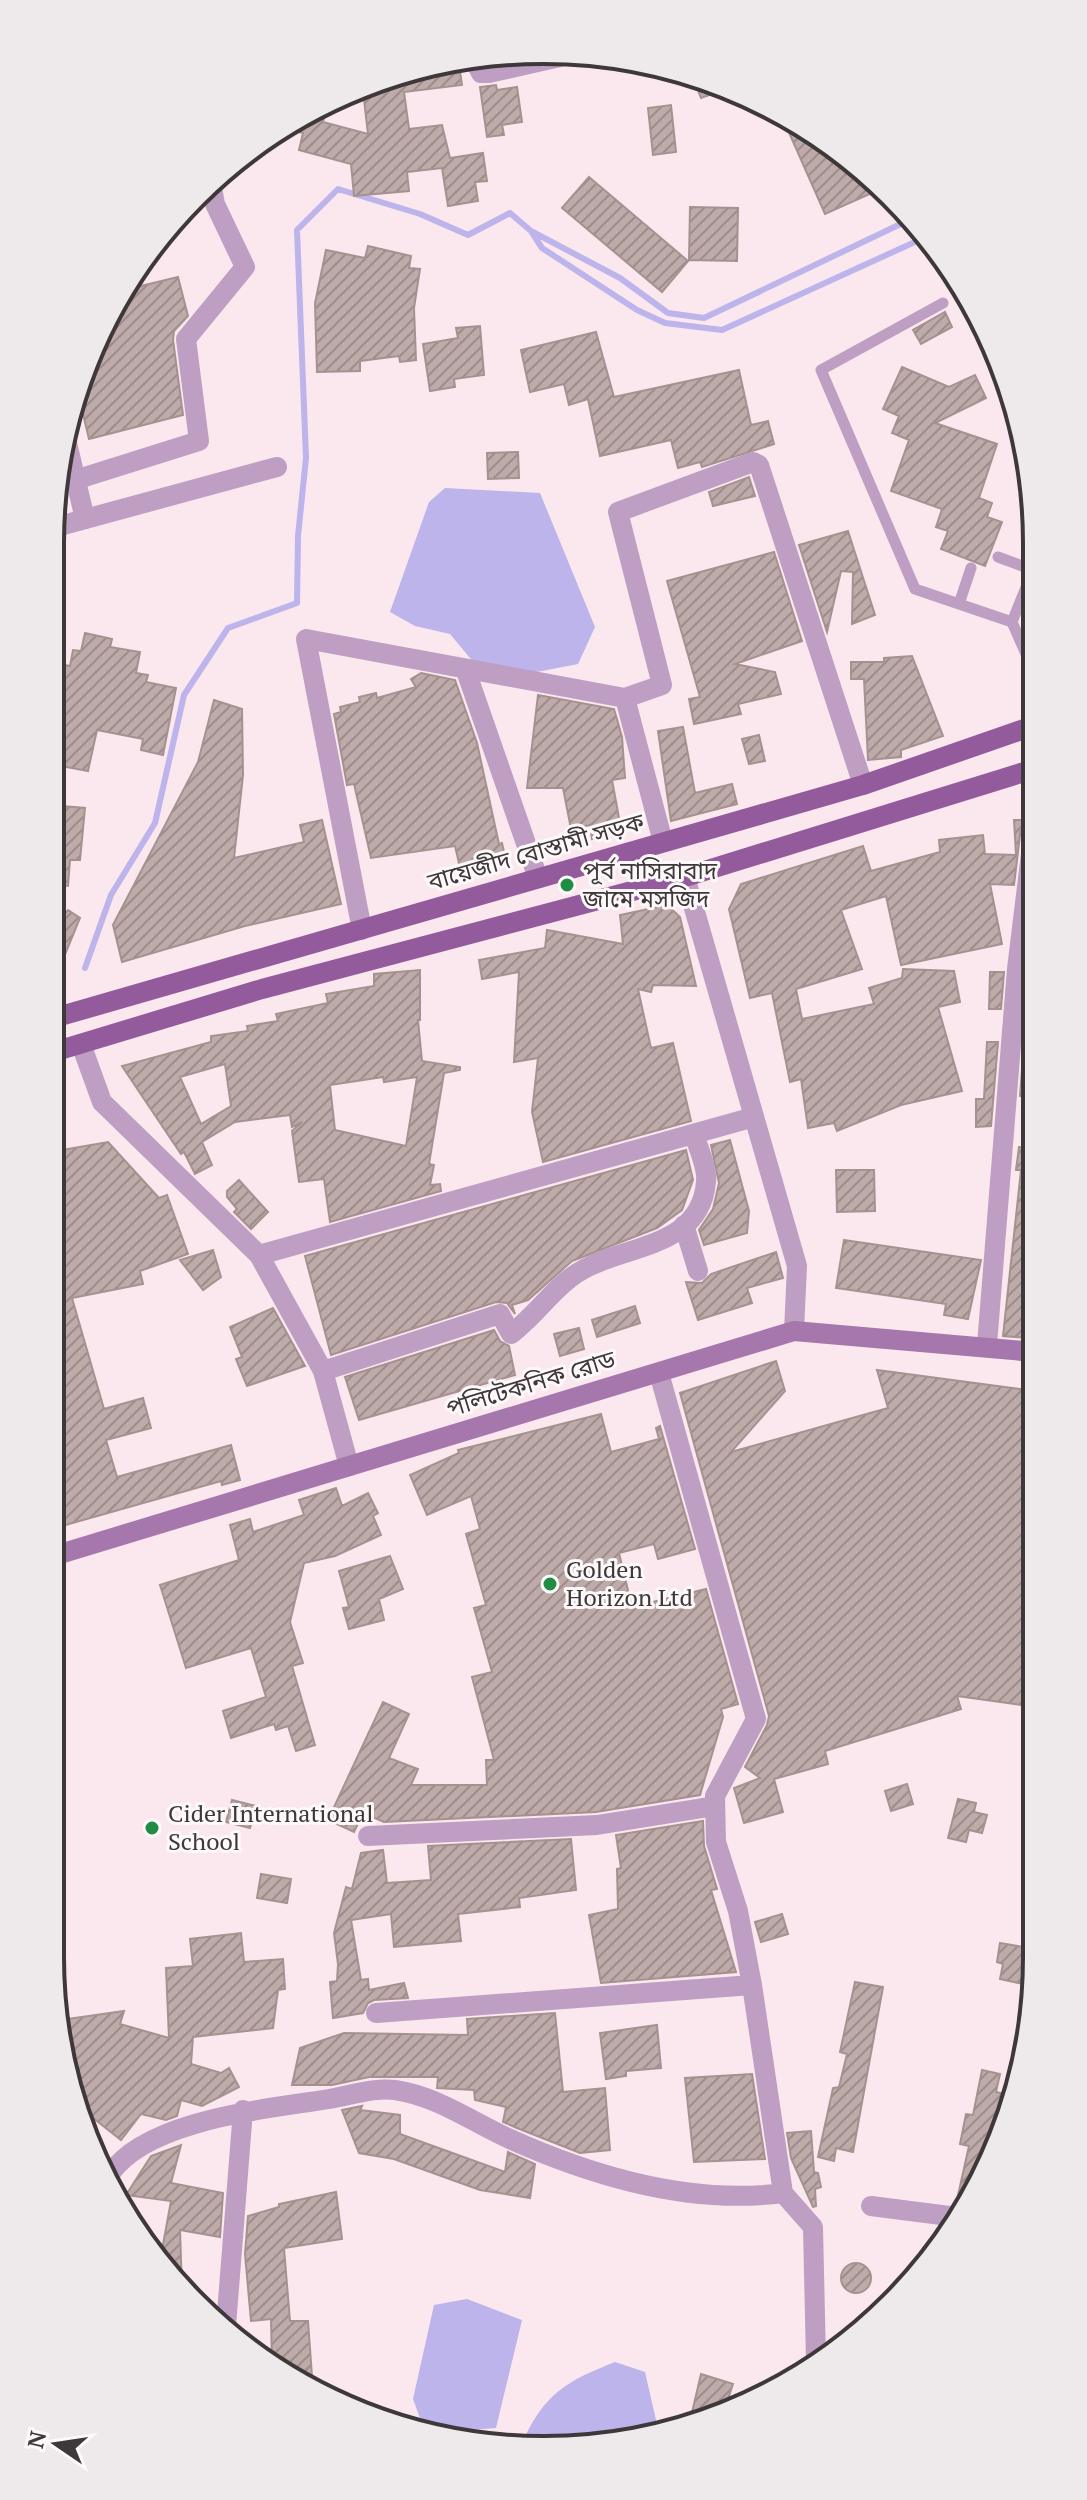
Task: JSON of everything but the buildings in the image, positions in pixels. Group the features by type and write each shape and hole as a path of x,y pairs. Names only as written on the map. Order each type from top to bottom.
{"main road":[{"name":"বায়েজীদ বোস্তামী সড়ক","path":"64,1015 863,785 1023,729"},
{"path":"64,1049 262,989 685,877 1023,772"},
{"name":"পলিটেকনিক রোড","path":"64,1553 794,1331 1023,1350"}],"street":[{"path":"479,68 481,73 489,73 527,65"},
{"path":"75,480 199,441 186,339 245,267 213,195"},
{"path":"71,462 85,519"},
{"path":"362,930 306,639 625,698 662,685 618,512 757,462 863,785"},
{"path":"65,525 277,467"},
{"path":"466,671 538,878"},
{"path":"625,698 663,842"},
{"path":"685,877 797,1266 794,1331"},
{"path":"987,1345 1023,999"},
{"path":"81,1044 102,1102 259,1255 323,1371 349,1466"},
{"path":"259,1255 754,1117"},
{"path":"323,1371 500,1314 511,1334 532,1318 557,1286 590,1265 674,1236 698,1213 707,1180 694,1134"},
{"path":"684,1225 698,1271"},
{"path":"659,1373 756,1719 715,1796 716,1842 738,1911 783,2193 813,2227 816,2351"},
{"path":"368,1836 597,1825 715,1806"},
{"path":"376,2013 752,1985"},
{"path":"113,2169 149,2141 243,2110 393,2089 441,2104 512,2140 578,2166 670,2191 756,2197 783,2193"},
{"path":"227,2317 243,2110"},
{"path":"871,2206 947,2216"}],"lane":[{"path":"943,303 821,370 915,589 1012,622"},
{"path":"998,557 1023,566"},
{"path":"959,604 971,568"},
{"path":"1023,595 1012,622 1023,647"}],"shaded area":[{"path":"445,488 540,493 595,627 578,664 516,676 480,670 450,634 415,626 390,612 429,502"},
{"path":"467,2299 522,2320 496,2428 470,2430 421,2420 413,2399 434,2305"},
{"path":"615,2362 645,2372 657,2423 606,2432 526,2435 549,2400 583,2376"}],"waterway":[{"path":"85,968 111,895 155,823 184,695 228,628 297,603 298,536 306,458 297,230 338,189 420,214 468,235 510,213 531,231"},
{"path":"901,224 704,318 668,313 620,278 531,231 542,248 637,310 665,323 722,330 916,242"}],"place":[{"name":"পূর্ব নাসিরাবাদ জামে মসজিদ","path":"567,885"},
{"name":"Golden Horizon Ltd","path":"550,1584"},
{"name":"Cider International School","path":"152,1828"}]}
